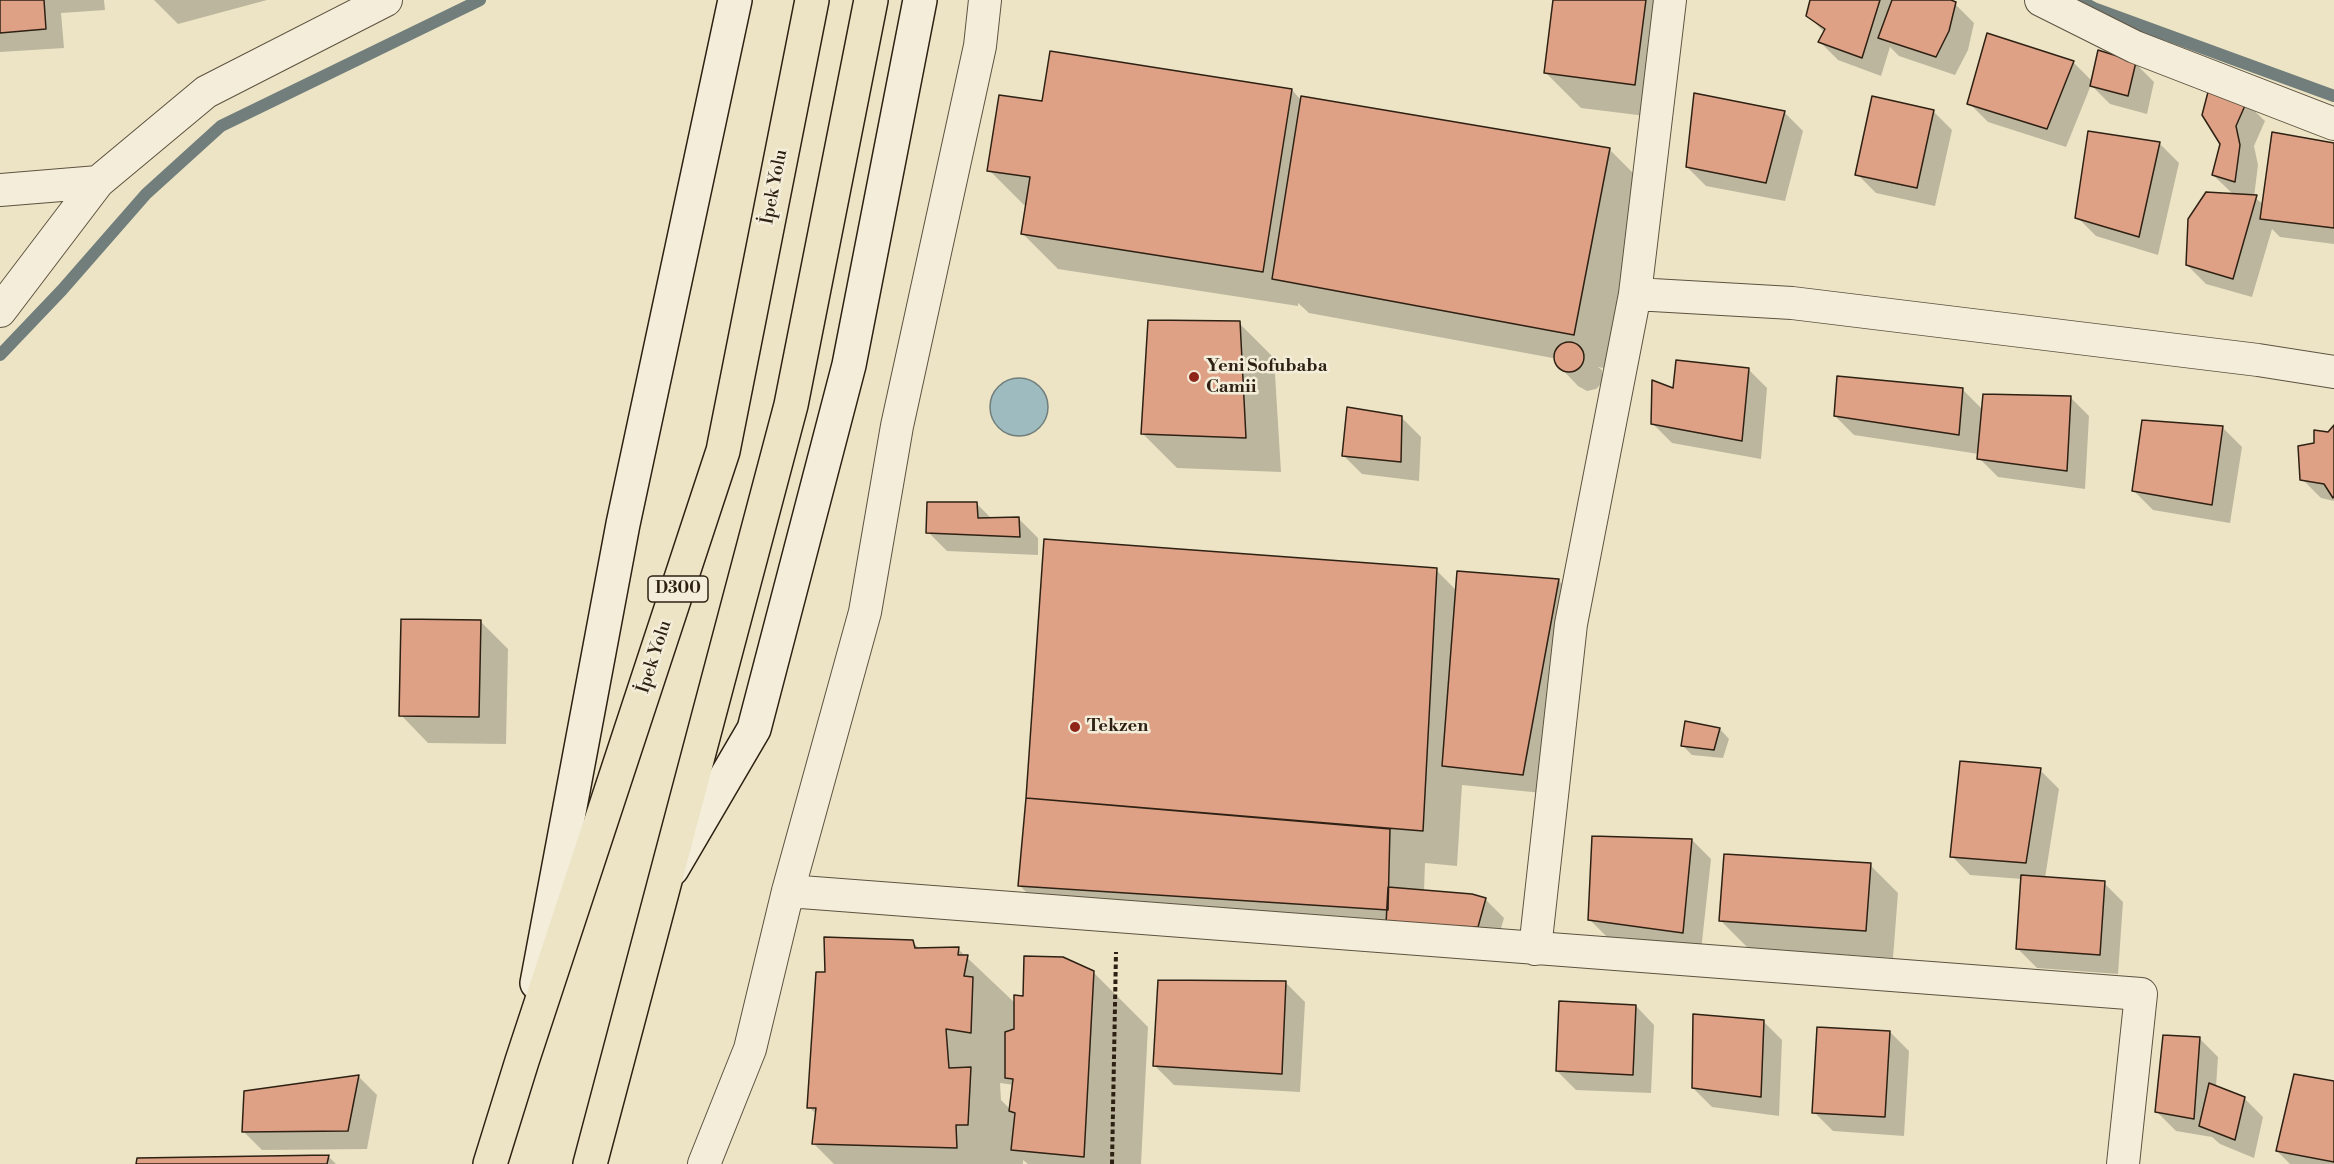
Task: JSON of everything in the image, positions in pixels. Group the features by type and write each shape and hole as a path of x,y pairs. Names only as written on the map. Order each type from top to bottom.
{"highway":[{"name":"İpek Yolu","path":"490,1164 723,451 812,0"},
{"path":"590,1164 791,405 870,0"}],"street":[{"path":"0,311 98,182 206,92 386,0"},
{"path":"522,1061 623,524 735,0"},
{"path":"666,881 754,729 849,365 920,0"},
{"path":"704,1164 750,1049 788,891 865,612 897,426 980,46 985,0"},
{"path":"1535,949 1571,624 1635,294 1670,0"},
{"path":"2041,0 2135,47 2334,124"},
{"path":"0,190 98,182"},
{"path":"1635,294 1792,303 2258,360 2334,372"},
{"path":"788,891 2141,994 2123,1164"}],"path":[{"path":"1111,916 1117,963 1112,1164"}],"water":[{"path":"1019,378 1030,380 1043,391 1048,407 1046,418 1035,431 1019,436 1008,434 995,423 990,407 992,396 1003,383"}],"building":[{"path":"0,0 44,0 46,29 0,33"},
{"path":"1553,0 1646,0 1635,85 1544,73"},
{"path":"1810,0 1880,0 1862,58 1818,42 1825,29 1806,16"},
{"path":"1892,0 1951,0 1956,2 1949,31 1936,57 1878,38"},
{"path":"1987,33 2074,61 2047,129 1967,104"},
{"path":"2098,50 2136,62 2128,96 2090,86"},
{"path":"1050,51 1292,89 1263,272 1021,234 1030,177 987,171 999,95 1042,101"},
{"path":"2208,92 2247,101 2236,126 2240,145 2235,182 2212,175 2220,144 2202,115"},
{"path":"1694,93 1785,111 1766,183 1686,167"},
{"path":"1301,96 1610,148 1574,335 1272,279"},
{"path":"1872,96 1934,110 1917,188 1855,175"},
{"path":"2088,131 2160,142 2139,237 2075,218"},
{"path":"2272,132 2334,143 2334,228 2260,219"},
{"path":"2206,192 2257,195 2233,279 2186,265 2188,219"},
{"name":"Yeni Sofubaba Camii","path":"1148,320 1240,321 1246,438 1141,434"},
{"path":"1569,342 1580,346 1584,357 1580,368 1569,372 1558,368 1554,357 1558,346"},
{"path":"1676,360 1749,368 1742,441 1651,424 1652,380 1673,388"},
{"path":"1837,376 1963,388 1959,435 1834,416"},
{"path":"1983,394 2071,396 2067,471 1977,459"},
{"path":"1347,407 1402,416 1401,462 1342,456"},
{"path":"2142,420 2223,426 2212,505 2132,491"},
{"path":"2334,425 2333,498 2324,484 2300,480 2298,446 2314,443 2314,430 2328,432"},
{"path":"927,502 977,502 978,518 1019,517 1020,537 926,533"},
{"path":"1044,539 1437,568 1423,831 1026,798"},
{"path":"1457,571 1559,579 1523,775 1442,766"},
{"path":"401,619 481,620 479,717 399,716"},
{"path":"1685,721 1720,728 1714,750 1681,746"},
{"path":"1960,761 2041,768 2026,863 1950,857"},
{"path":"1026,798 1390,829 1388,910 1018,886"},
{"path":"1592,836 1692,839 1683,933 1588,920"},
{"path":"1724,854 1871,863 1866,931 1719,921"},
{"path":"2021,875 2105,881 2100,955 2016,949"},
{"path":"1388,887 1472,894 1486,898 1478,927 1386,924"},
{"path":"824,937 913,940 915,948 959,947 958,955 968,955 964,976 973,977 971,1033 946,1029 949,1068 971,1067 968,1125 956,1125 957,1148 812,1144 816,1108 807,1108 816,972 825,972"},
{"path":"1024,956 1063,957 1094,971 1084,1157 1011,1150 1015,1113 1009,1111 1013,1079 1005,1078 1005,1032 1014,1029 1014,995 1023,996"},
{"path":"1158,980 1286,981 1282,1074 1153,1066"},
{"path":"1559,1001 1636,1005 1633,1075 1556,1071"},
{"path":"1693,1014 1764,1020 1761,1097 1692,1088"},
{"path":"1817,1027 1890,1031 1885,1117 1812,1113"},
{"path":"2163,1035 2200,1037 2194,1119 2155,1112"},
{"path":"2294,1074 2334,1081 2334,1162 2276,1151"},
{"path":"359,1075 348,1131 242,1132 244,1091"},
{"path":"2209,1083 2245,1097 2235,1140 2199,1126"},
{"path":"329,1155 327,1164 136,1164 137,1158"}],"waterway":[{"path":"0,355 62,290 146,194 221,126 480,0"},
{"path":"2078,0 2096,9 2334,96"}],"place":[{"name":"Yeni Sofubaba Camii","path":"1194,377"},
{"name":"Tekzen","path":"1075,727"}]}
